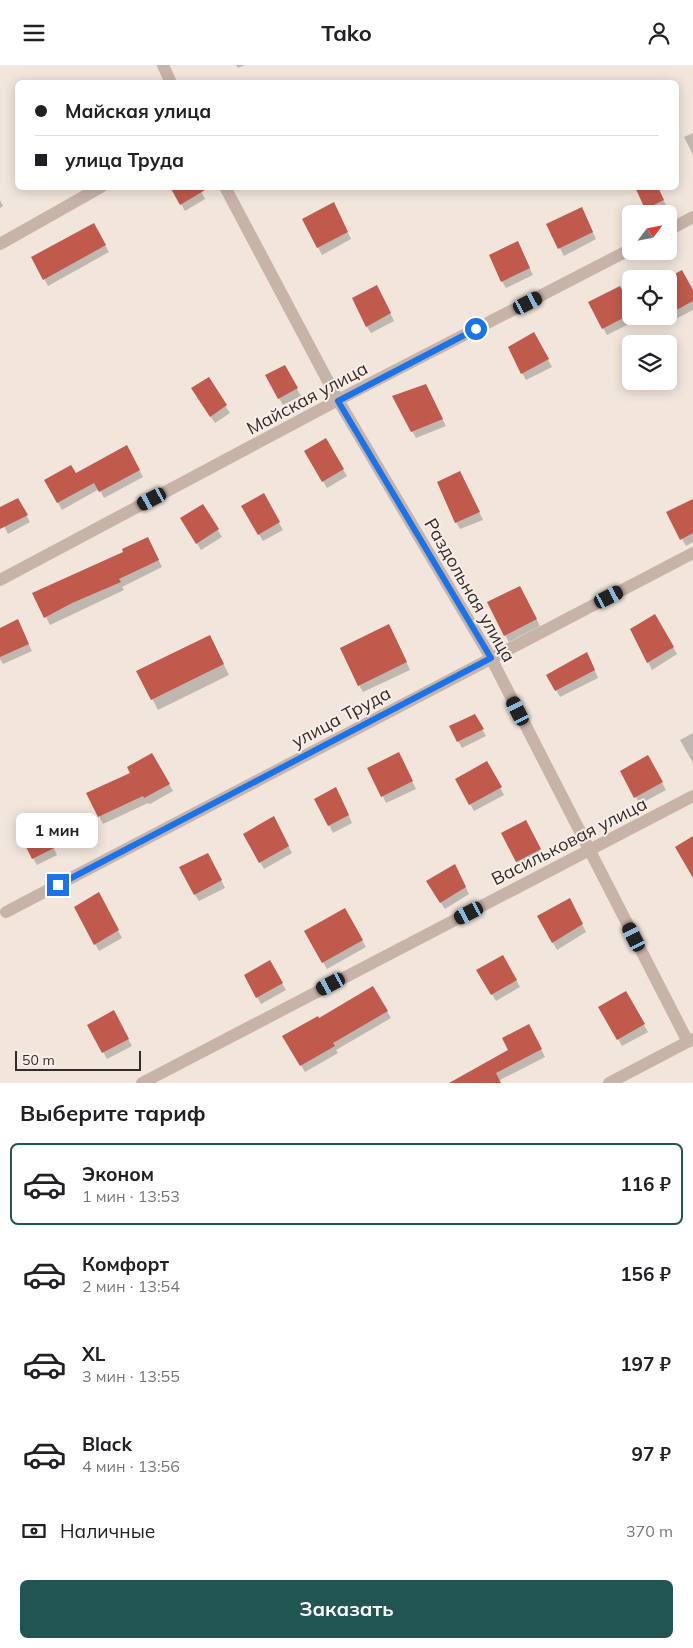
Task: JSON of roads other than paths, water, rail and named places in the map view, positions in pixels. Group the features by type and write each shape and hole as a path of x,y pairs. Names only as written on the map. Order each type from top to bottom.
{"street":[{"path":"163,65 170,80"},
{"path":"0,244 96,190"},
{"name":"Раздольная улица","path":"227,190 338,401 491,658 691,1041"},
{"path":"678,225 693,217"},
{"name":"Майская улица","path":"0,581 338,401 622,254"},
{"name":"улица Труда","path":"6,912 693,553"},
{"name":"Васильковая улица","path":"142,1083 693,796"},
{"path":"609,1083 691,1041"}]}
